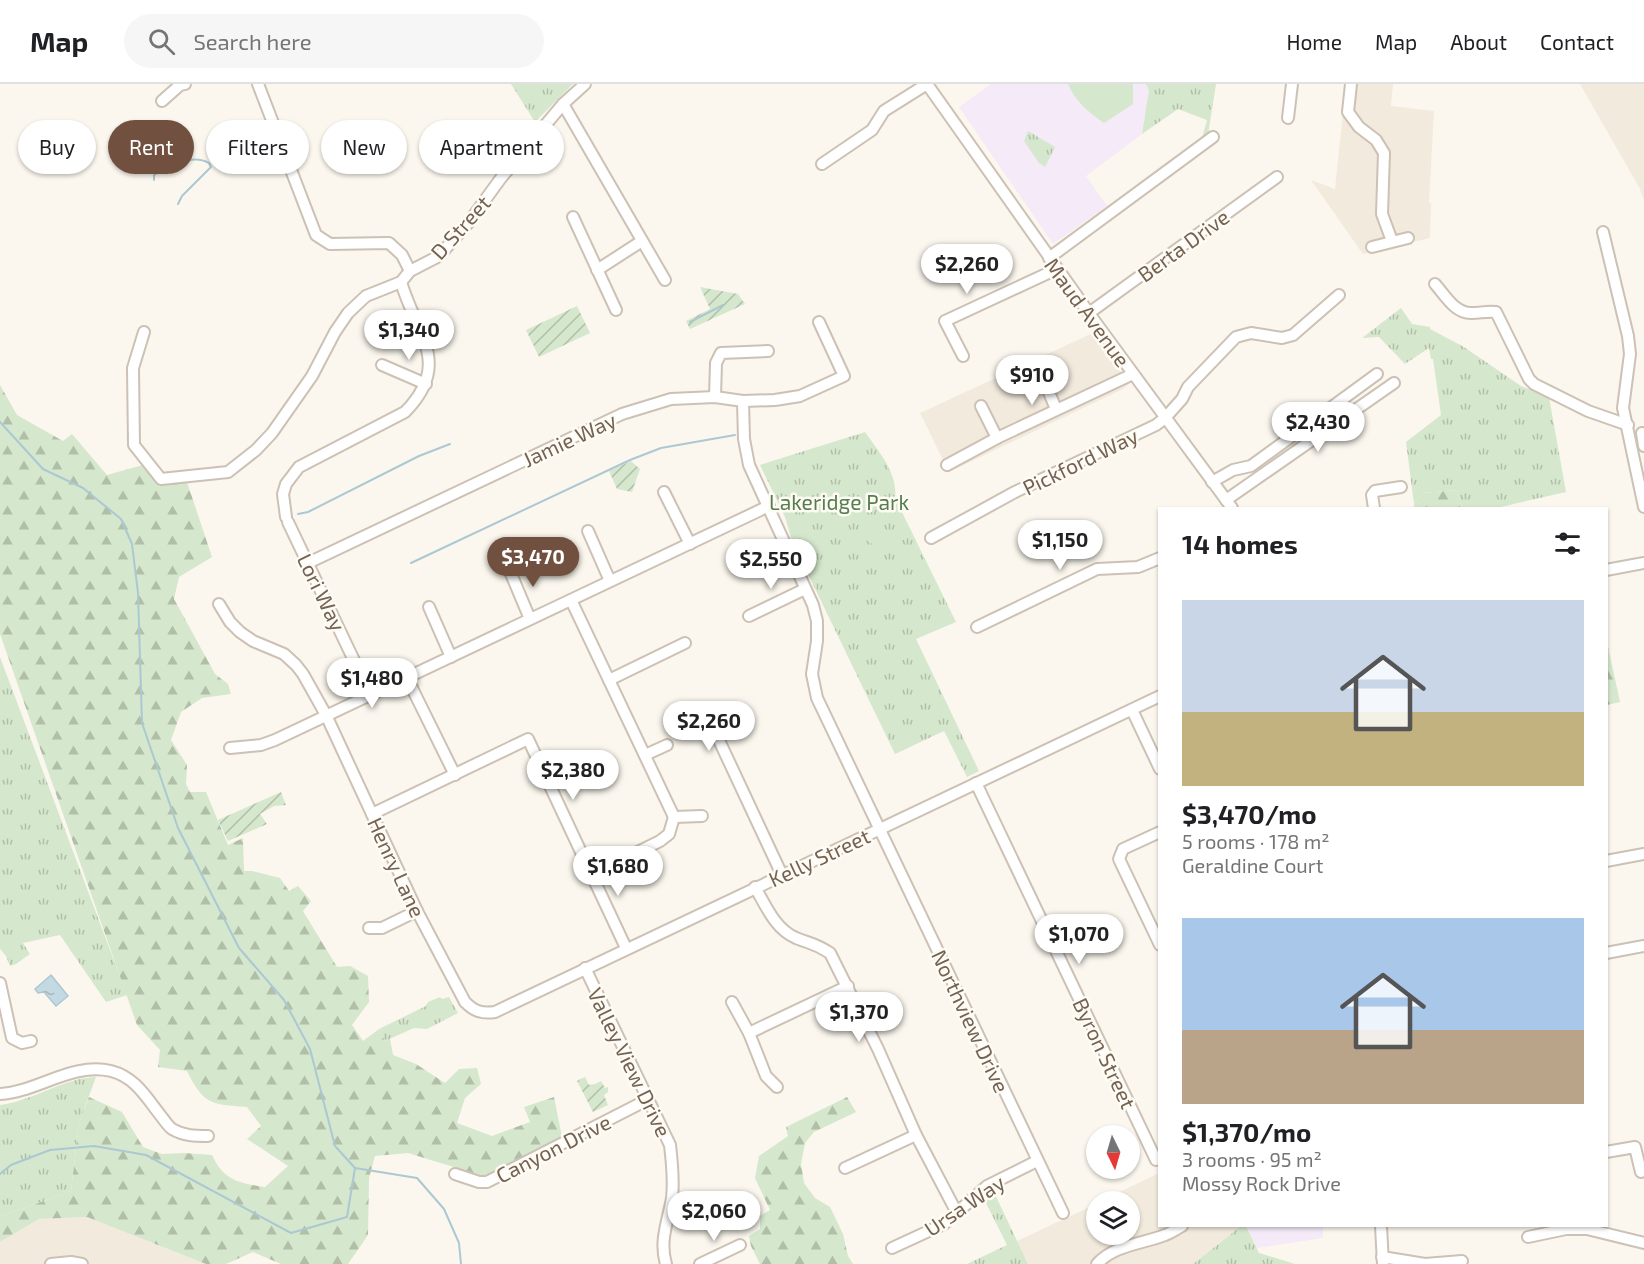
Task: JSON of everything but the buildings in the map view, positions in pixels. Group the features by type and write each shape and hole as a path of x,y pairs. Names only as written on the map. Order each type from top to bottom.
{"street":[{"path":"162,101 180,85 185,84"},
{"path":"258,84 316,235 330,244 389,243 402,255 410,271"},
{"name":"D Street","path":"401,282 410,271 439,256 470,222 501,178 563,104 585,84"},
{"path":"822,164 872,130 884,111 927,84"},
{"name":"Maud Avenue","path":"927,84 1049,258 1229,504"},
{"path":"1288,118 1292,84"},
{"path":"1351,84 1348,112 1359,127 1376,140 1384,153 1382,213 1392,241"},
{"path":"563,104 665,280"},
{"path":"1049,258 1214,137"},
{"name":"Berta Drive","path":"1089,313 1277,177"},
{"path":"573,217 616,310"},
{"path":"1603,232 1629,342 1630,354 1623,408 1644,507"},
{"path":"1372,247 1408,238"},
{"path":"597,270 642,241"},
{"path":"963,356 945,321 1057,269"},
{"path":"144,332 133,368 134,445 161,479 228,472 256,450 272,433 312,376 335,332 348,313 366,296 401,282 428,348 426,384 382,365"},
{"path":"1435,284 1459,311 1470,314 1496,312 1529,379 1534,384 1588,411 1628,425"},
{"name":"Pickford Way","path":"931,538 1015,492 1155,426 1165,418 1182,399 1188,387 1236,337 1251,333 1282,338 1293,334 1339,295"},
{"name":"Jamie Way","path":"308,562 622,414 671,399 715,397 743,401 775,400 800,396 844,376 819,321"},
{"path":"715,397 716,363 721,353 768,351"},
{"path":"947,465 997,438 1133,374"},
{"path":"1212,482 1233,470 1251,466 1377,374"},
{"path":"1043,378 1056,410"},
{"path":"1229,504 1394,383"},
{"name":"Lori Way","path":"370,694 287,520 283,494 291,475 299,467 405,412 418,400 426,384"},
{"name":"Northview Drive","path":"743,401 744,439 749,465 818,621 812,674 817,698 1063,1213"},
{"path":"981,406 997,438"},
{"path":"1642,433 1644,446"},
{"path":"1374,507 1372,495 1375,490 1401,487"},
{"path":"664,492 690,544"},
{"path":"230,747 261,745 275,740 769,506"},
{"path":"588,531 610,581"},
{"path":"978,627 1097,569 1138,567 1158,559"},
{"path":"1608,570 1644,563"},
{"path":"509,569 530,619"},
{"path":"748,616 805,589"},
{"path":"571,600 674,817 669,834 660,841 593,874"},
{"name":"Henry Lane","path":"219,604 230,622 240,632 253,641 284,654 296,665 326,715 417,911 465,1002 477,1012"},
{"path":"429,608 451,657"},
{"path":"609,680 685,643"},
{"path":"407,678 455,775"},
{"name":"Kelly Street","path":"477,1012 495,1012 1158,697"},
{"path":"1132,710 1158,765"},
{"path":"711,721 782,875"},
{"path":"372,814 528,739 626,948"},
{"path":"645,754 667,745"},
{"name":"Byron Street","path":"976,783 1156,1160"},
{"path":"674,817 702,816"},
{"path":"1158,833 1123,849 1119,859 1158,941"},
{"path":"1608,861 1644,854"},
{"path":"755,887 778,927 795,938 816,943 830,953 848,986 916,1135 957,1213"},
{"path":"369,928 382,928 417,911"},
{"path":"1608,953 1644,946"},
{"name":"Valley View Drive","path":"585,968 670,1145 672,1196 663,1241 662,1263"},
{"path":"0,983 12,1038 22,1043 31,1041"},
{"path":"749,1034 848,986"},
{"path":"732,1002 749,1034 766,1076 777,1087"},
{"path":"0,1094 11,1094 57,1077 90,1069 111,1071 130,1078 171,1128 189,1136 208,1136"},
{"name":"Canyon Drive","path":"455,1174 479,1182 487,1182 647,1100"},
{"path":"845,1168 916,1135"},
{"path":"1608,1152 1635,1147 1641,1172"},
{"name":"Ursa Way","path":"892,1248 944,1224 987,1186 1037,1161"},
{"path":"1099,1261 1116,1250 1166,1234 1180,1227"},
{"path":"1381,1227 1382,1260 1425,1264 1462,1261"},
{"path":"1528,1237 1566,1227 1587,1229 1644,1243"},
{"path":"700,1264 740,1245"},
{"path":"51,1264 71,1262 82,1264"}],"shaded area":[{"path":"991,84 1146,84 1149,89 1142,134 1086,176 1107,206 1053,244 959,107"},
{"path":"1346,84 1393,84 1391,106 1434,111 1429,203 1431,203 1430,238 1363,254 1311,180 1335,189"},
{"path":"1580,84 1644,84 1644,200 1639,187"},
{"path":"1093,333 1129,384 1123,389 949,472 920,413"},
{"path":"1158,1173 1158,1227 1240,1227 1193,1264 1028,1264 1017,1241 1086,1209 1086,1245 1140,1245 1140,1191 1122,1191"},
{"path":"87,1217 206,1264 0,1264 0,1242 39,1219"},
{"path":"1246,1227 1323,1227 1323,1238 1257,1248"}],"green space":[{"path":"511,84 573,84 537,120 534,120"},
{"path":"1068,84 1133,84 1133,104 1104,123 1083,106"},
{"path":"1146,84 1216,84 1208,135 1202,138 1207,120 1178,109 1142,134 1149,90"},
{"path":"1028,131 1055,147 1045,167 1039,163 1024,141"},
{"path":"700,287 738,294 745,304 690,329 686,321 710,309"},
{"path":"577,306 590,333 539,357 526,330"},
{"path":"1401,308 1412,324 1430,327 1521,386 1549,397 1566,492 1500,507 1462,507 1457,490 1422,493 1414,504 1406,442 1441,415 1433,359 1431,359 1429,348 1405,364 1379,337 1362,338"},
{"path":"0,385 17,415 63,441 72,434 107,475 143,465 158,482 186,479 212,557 179,577 174,599 215,674 228,684 231,694 202,698 181,712 171,740 187,765 186,784 190,792 206,792 228,845 243,838 244,871 280,878 289,891 298,886 311,901 303,911 337,967 350,966 368,976 369,1002 352,1025 363,1041 379,1029 385,1041 390,1039 393,1055 416,1064 445,1083 459,1069 477,1068 481,1084 465,1098 457,1123 492,1136 530,1122 524,1107 554,1097 562,1137 486,1177 408,1153 375,1156 369,1178 368,1235 348,1264 281,1264 253,1252 226,1264 206,1264 87,1217 39,1219 0,1242 0,1217 71,1191 79,1123 89,1097 122,1112 143,1147 162,1154 212,1155 227,1175 240,1182 265,1187 288,1166 247,1139 261,1126 247,1107 210,1101 198,1091 187,1071 158,1067 160,1050 137,1025 0,634"},
{"name":"Lakeridge Park","path":"865,432 891,471 895,498 956,622 916,639 979,771 967,777 944,731 895,754 792,541 785,517 760,465"},
{"path":"631,461 640,469 632,492 617,489 609,471"},
{"path":"1457,490 1462,507 1414,507 1422,493"},
{"path":"874,526 894,538 885,552 866,540"},
{"path":"1608,647 1620,702 1608,705"},
{"path":"0,657 127,995 106,1002 60,935 23,943 30,954 10,966 0,949"},
{"path":"281,792 286,805 274,806 260,814 267,824 228,841 218,820"},
{"path":"440,997 442,999 449,997 458,1013 427,1029 414,1028 385,1041 379,1029"},
{"path":"96,1077 79,1123 71,1191 0,1217 0,1105 24,1099 72,1081"},
{"path":"585,1077 589,1085 601,1081 605,1088 608,1087 608,1092 604,1095 608,1105 593,1112 577,1081"},
{"path":"847,1097 856,1112 814,1132 805,1143 801,1164 804,1183 815,1198 830,1207 843,1234 848,1256 853,1264 760,1264 749,1236 760,1229 760,1216 770,1210 755,1178 759,1156 788,1136 786,1127"},
{"path":"992,1188 1028,1264 967,1264 1007,1245 982,1195"},
{"path":"1240,1227 1246,1227 1259,1253 1295,1264 1193,1264"}],"water":[{"path":"51,975 68,996 56,1006 44,992 38,993 35,989"}],"waterway":[{"path":"154,180 154,175 181,162 195,159 209,163 211,167 182,196 178,204"},
{"path":"690,322 723,305"},
{"path":"0,422 43,469 83,488 121,519 132,544 138,593 142,723 178,828 239,948 284,1000 310,1049 335,1146 355,1168 417,1178 444,1209 459,1243 461,1264"},
{"path":"411,563 630,460 661,448 735,435"},
{"path":"298,514 308,512 419,456 450,444"},
{"path":"0,1174 11,1165 50,1150 94,1146 146,1155 291,1233 347,1217 355,1168"}]}
